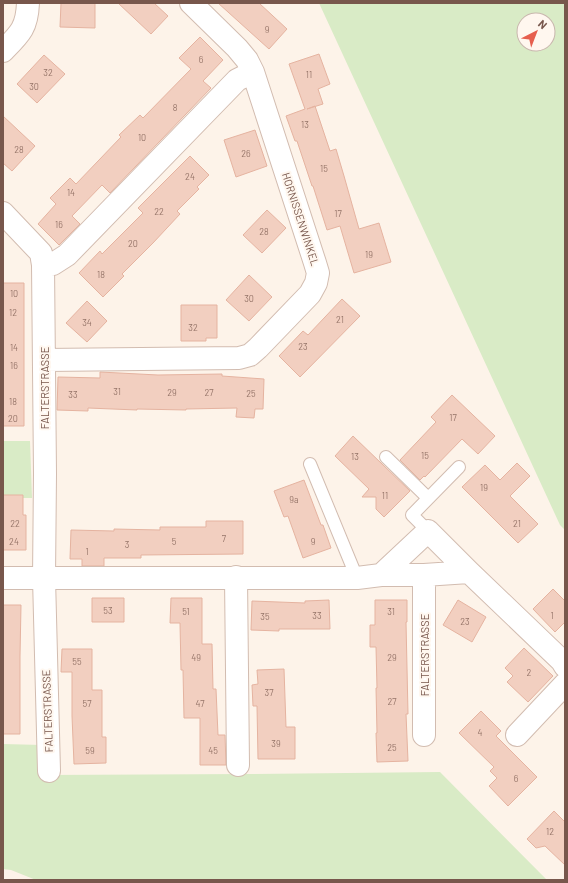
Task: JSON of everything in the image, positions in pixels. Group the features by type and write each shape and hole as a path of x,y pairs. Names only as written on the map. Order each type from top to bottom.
{"street":[{"path":"3,51 23,28 27,16 28,3"},
{"name":"HORNISSENWINKEL","path":"44,360 239,358 250,355 310,294 316,283 318,273 253,72 247,60 237,48 191,3"},
{"path":"43,265 53,264 67,255 237,80 253,72"},
{"name":"FALTERSTRASSE","path":"3,213 41,253 43,265 45,474 44,578 49,772"},
{"path":"381,575 428,531 562,661 565,666"},
{"path":"3,578 357,578 381,575 424,575 469,572"},
{"name":"FALTERSTRASSE","path":"424,575 424,735"},
{"path":"236,577 238,765"},
{"path":"517,735 565,684"}],"lane":[{"path":"386,457 428,498"},
{"path":"310,464 357,578"},
{"path":"428,531 412,515 459,468"}],"green space":[{"path":"319,3 565,3 565,530 560,525"},
{"path":"3,441 30,441 32,498 3,498"},
{"path":"3,744 42,745 44,775 440,772 547,880 36,880 11,870 3,869"}],"building":[{"path":"61,3 95,3 95,28 60,27"},
{"path":"118,3 154,3 168,16 151,34"},
{"path":"218,3 259,3 287,29 269,49"},
{"path":"200,37 223,60 203,81 211,88 110,193 102,185 72,216 80,224 59,245 38,224 56,204 50,198 70,178 76,184 121,137 119,135 140,115 143,118 191,69 179,58"},
{"path":"319,54 330,84 318,89 323,104 315,106 330,151 336,149 359,229 379,223 391,262 354,273 340,226 327,230 297,141 295,141 286,116 305,109 289,64"},
{"path":"44,55 65,74 37,103 17,84"},
{"path":"3,116 35,146 12,171 3,163"},
{"path":"255,130 267,166 236,177 224,140"},
{"path":"190,156 209,175 197,187 199,189 177,211 180,214 122,274 124,276 103,297 79,273 100,251 102,254 143,213 138,208"},
{"path":"267,210 286,228 262,253 243,235"},
{"path":"249,275 272,297 249,321 226,300"},
{"path":"3,283 24,283 24,426 3,426"},
{"path":"342,299 360,316 300,377 279,356 303,331 308,335"},
{"path":"87,301 107,321 87,342 66,323"},
{"path":"181,305 217,305 217,338 206,338 206,341 181,341"},
{"path":"100,372 158,375 222,374 222,376 264,379 263,409 255,409 254,418 236,417 237,408 137,410 88,408 88,411 57,410 58,377 100,378"},
{"path":"452,395 495,436 478,454 462,439 425,477 424,476 420,480 400,460 436,422 431,417"},
{"path":"353,436 410,491 384,517 376,509 376,497 362,497 369,489 335,456"},
{"path":"517,463 530,476 510,496 538,524 518,543 462,487 485,465 500,480"},
{"path":"304,480 331,548 303,558 288,516 284,517 274,491"},
{"path":"3,495 23,495 23,515 26,515 26,550 3,550"},
{"path":"206,521 243,521 243,554 141,555 141,558 104,558 104,566 82,566 82,559 70,559 71,530 160,530 160,527 206,527"},
{"path":"553,589 565,601 565,622 555,632 533,609"},
{"path":"92,598 124,598 124,622 92,622"},
{"path":"171,598 202,598 202,644 212,644 213,689 216,689 218,735 225,735 226,765 200,765 200,718 184,718 180,623 170,623"},
{"path":"329,600 330,629 279,629 279,631 251,630 252,601 305,603 305,601"},
{"path":"375,600 407,600 408,714 406,714 408,761 377,762 376,647 370,647 370,625 375,625"},
{"path":"458,600 486,617 472,642 443,625"},
{"path":"3,605 21,605 20,734 3,734"},
{"path":"524,648 553,676 528,702 507,682 513,676 505,668"},
{"path":"62,649 92,649 92,690 102,690 102,737 106,737 106,763 74,764 72,672 61,672"},
{"path":"284,669 286,727 295,727 295,759 258,759 257,706 253,706 252,685 258,684 257,670"},
{"path":"481,711 501,731 496,736 537,777 508,806 489,786 497,778 490,771 494,767 459,733"},
{"path":"554,811 565,822 565,865 545,846 536,848 527,839"}]}
